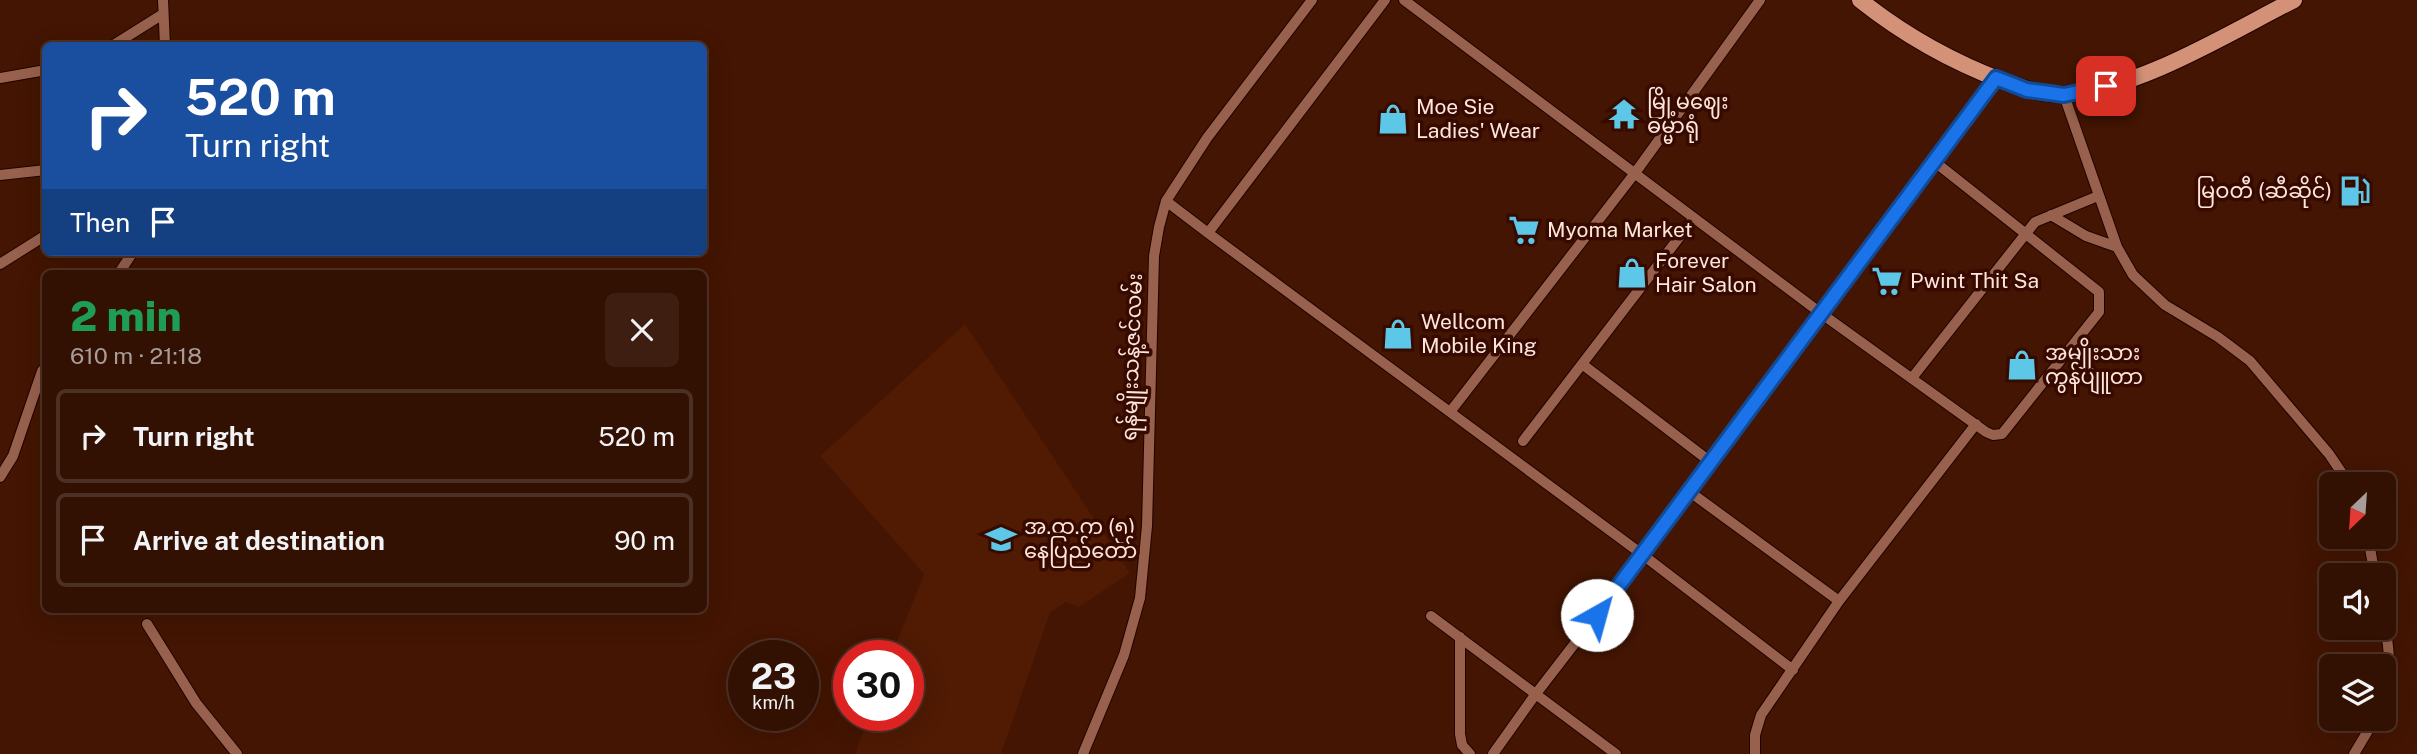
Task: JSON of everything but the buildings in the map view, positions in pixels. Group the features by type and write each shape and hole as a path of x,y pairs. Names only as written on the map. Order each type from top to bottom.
{"highway":[{"path":"1860,0 1920,43 1966,67 2027,90 2064,95 2149,73 2294,0"}],"street":[{"path":"163,0 165,42"},
{"name":"ရန်မျိုးသန့်ဇင်လမ်း","path":"1083,754 1124,655 1140,598 1147,526 1154,256 1158,227 1166,201 1208,138 1312,0"},
{"path":"1208,233 1385,0"},
{"path":"1404,0 1822,314 1976,424 1993,435 2002,434 2099,312 2099,292 1934,162"},
{"path":"1450,412 1635,173 1760,0"},
{"path":"118,42 163,14"},
{"path":"0,78 42,71"},
{"path":"1493,754 1996,78"},
{"path":"2064,95 2117,247 2133,275 2165,305 2218,337 2250,361 2341,472"},
{"path":"0,175 42,170"},
{"path":"1912,378 2035,222 2098,195"},
{"path":"1166,201 1643,555 1793,670"},
{"path":"2051,215 2086,236 2117,247"},
{"path":"1523,441 1694,218"},
{"path":"0,264 42,238"},
{"path":"1582,364 1712,463"},
{"path":"0,477 13,456 42,371"},
{"path":"1755,754 1755,736 1761,715 1839,601 1976,424"},
{"path":"1690,492 1839,601"},
{"path":"1431,616 1616,754"},
{"path":"147,624 196,703 237,754"},
{"path":"1460,637 1460,734 1462,745 1470,754"},
{"path":"2354,754 2368,731"}],"shaded area":[{"name":"အ.ထ.က (၅) နေပြည်တော်","path":"965,324 1130,573 1079,607 1066,602 1050,613 1001,754 855,754 863,731 924,731 924,640 897,640 924,574 820,456"}],"place":[{"name":"မြို့မဈေး ဓမ္မာရုံ","path":"1624,114"},
{"name":"Moe Sie Ladies' Wear","path":"1393,119"},
{"name":"မြဝတီ (ဆီဆိုင်)","path":"2355,191"},
{"name":"Myoma Market","path":"1524,230"},
{"name":"Forever Hair Salon","path":"1632,273"},
{"name":"Pwint Thit Sa","path":"1887,281"},
{"name":"Wellcom Mobile King","path":"1398,334"},
{"name":"အမျိုးသား ကွန်ပျူတာ","path":"2022,365"},
{"name":"အ.ထ.က (၅) နေပြည်တော်","path":"1001,539"}],"route":[{"path":"1597,615 1996,78 2027,90 2064,95 2106,86"}]}
